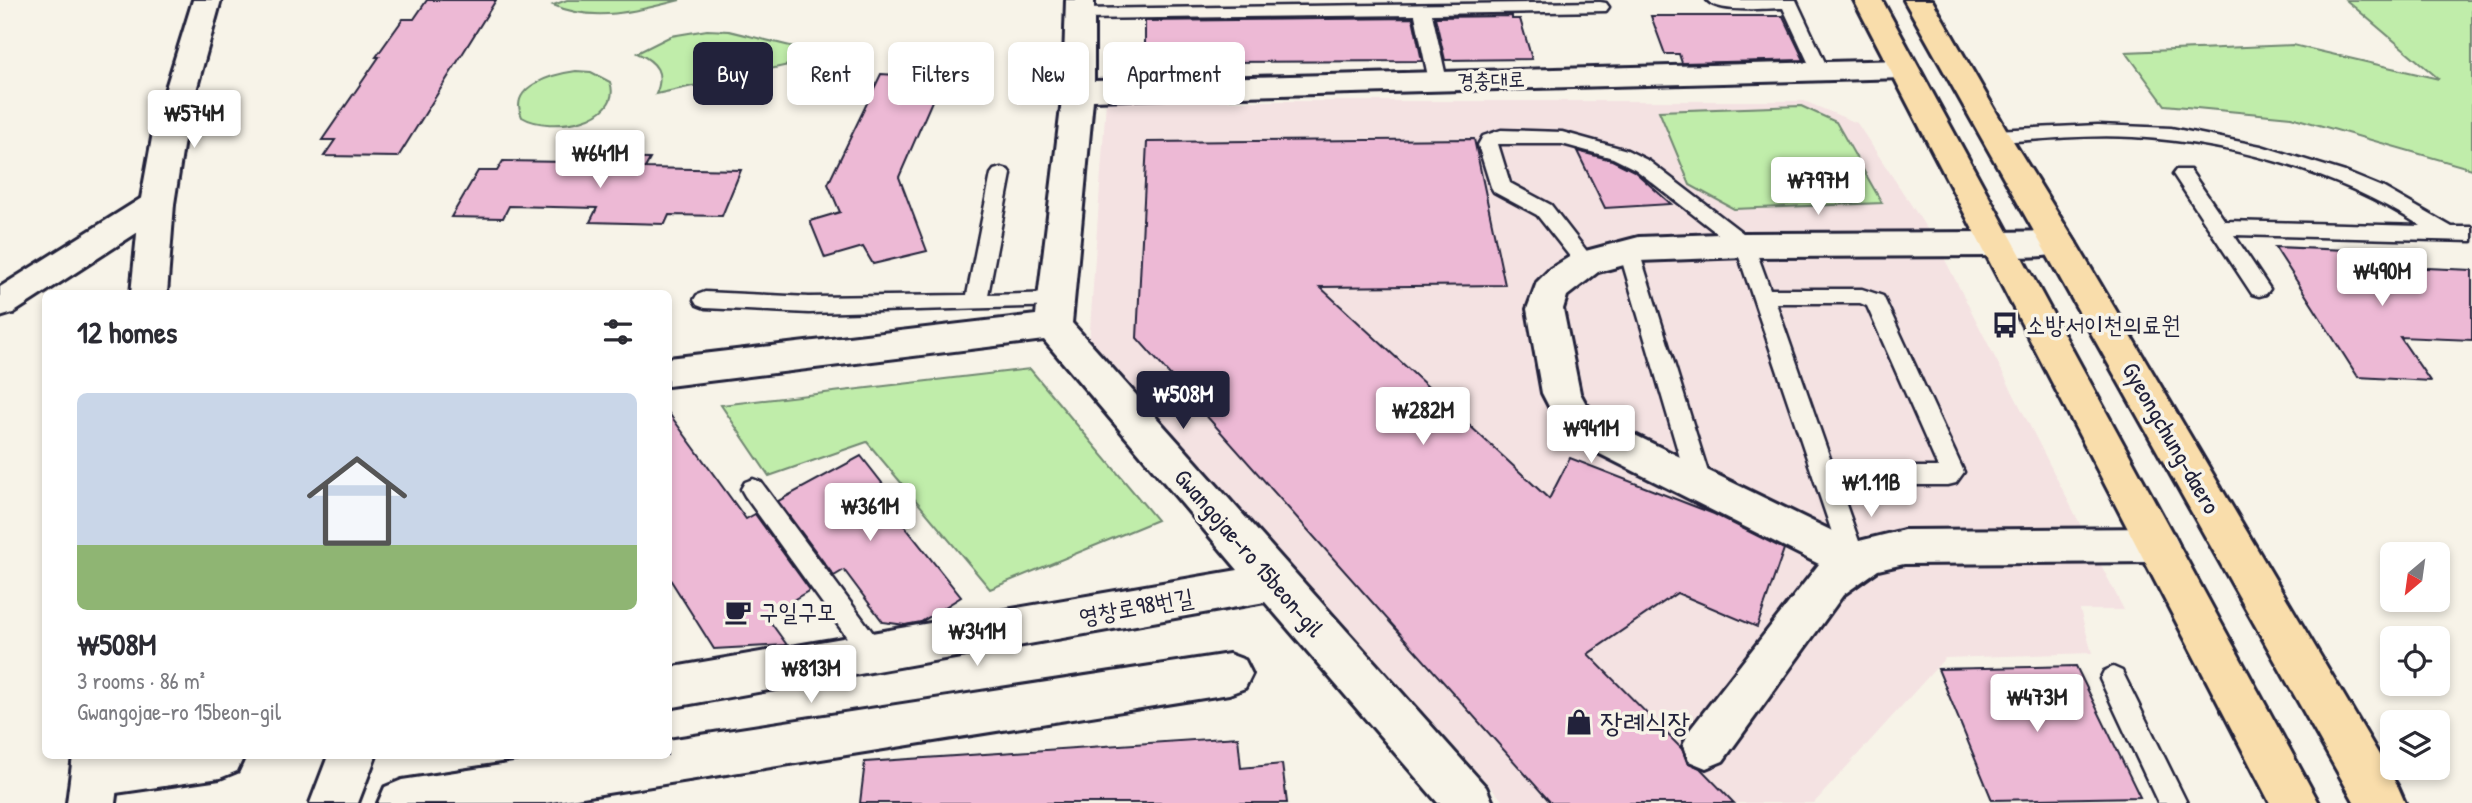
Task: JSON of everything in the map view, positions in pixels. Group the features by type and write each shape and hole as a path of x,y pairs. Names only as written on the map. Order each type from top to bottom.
{"main road":[{"path":"1868,0 2295,803"},
{"name":"Gyeongchung-daero","path":"1918,0 2381,803"}],"street":[{"path":"149,290 158,204 170,127 207,0"},
{"path":"1079,42 1080,7"},
{"name":"경충대로","path":"1089,91 1905,69"},
{"path":"672,371 1055,313 1077,105"},
{"path":"0,304 158,204"},
{"path":"1853,561 1588,430 1572,414 1561,393 1545,309 1550,291 1563,278 1586,263 1629,251 1745,244 2059,243"},
{"name":"Gwangojae-ro 15beon-gil","path":"1055,313 1274,583 1469,803"},
{"path":"1706,746 1828,582 1853,561 1877,550 1904,547 2158,545"},
{"name":"영창로98번길","path":"672,687 1274,583"},
{"path":"402,803 1229,674"},
{"path":"94,778 203,759"},
{"path":"334,803 351,759"}],"lane":[{"path":"1715,0 1724,3 1788,2 1820,71"},
{"path":"1080,7 1422,9 1507,4 1600,7"},
{"path":"1422,9 1438,82"},
{"path":"1994,136 2131,131 2193,137 2251,150 2357,184 2402,203 2447,233"},
{"path":"1586,263 1544,210 1501,187 1488,145 1490,140 1501,136 1562,138 1620,154 1642,165 1745,244 1853,561"},
{"path":"976,302 1001,174"},
{"path":"2183,174 2259,289"},
{"path":"2218,228 2472,234"},
{"path":"1629,251 1700,485"},
{"path":"1762,296 1862,296 1875,301 1952,472 1948,476 1824,476"},
{"path":"705,300 809,304 976,302 1055,313"},
{"path":"753,489 873,653"},
{"path":"2113,679 2173,803"}],"shaded area":[{"path":"1245,101 1804,101 1857,123 1937,244 2124,610 2080,610 2092,653 1945,658 1814,803 1505,803 1089,343 1106,105 1245,105"}],"green space":[{"path":"567,0 680,0 632,11 600,14 553,5"},
{"path":"2346,0 2472,0 2472,169 2291,117 2165,105 2126,52 2293,45 2439,79"},
{"path":"707,30 729,31 787,45 787,65 773,68 773,42 693,42 693,86 656,94 660,80 657,69 650,60 637,53 671,36"},
{"path":"576,71 591,72 610,82 611,95 606,106 596,115 566,124 534,122 522,117 519,106 521,97 527,90 545,79"},
{"path":"1801,106 1836,122 1882,203 1734,209 1690,185 1659,111"},
{"path":"1030,369 1157,520 990,589 867,442 769,476 721,405"}],"building":[{"path":"427,0 496,0 398,157 324,156 335,140 322,140 379,57 376,57 403,19 414,19"},
{"path":"1512,16 1512,19 1520,19 1532,59 1445,60 1435,17"},
{"path":"1651,16 1783,16 1804,60 1682,63 1679,54 1665,54"},
{"path":"1413,18 1422,61 1245,62 1245,42 1145,42 1145,21"},
{"path":"881,74 888,74 888,105 930,105 899,177 927,251 873,264 863,247 825,258 810,221 840,212 828,184 866,105 874,105 874,89"},
{"path":"1474,139 1505,285 1320,287 1549,499 1570,458 1714,514 1784,549 1757,627 1677,593 1588,654 1682,749 1687,762 1700,768 1734,803 1551,803 1137,338 1147,142"},
{"path":"1577,151 1612,160 1634,171 1671,204 1605,208"},
{"path":"570,158 650,159 645,168 741,170 722,216 669,215 665,224 590,222 597,208 509,206 503,218 451,217 478,171 497,171 503,161 568,162"},
{"path":"2275,247 2347,250 2357,265 2472,270 2472,340 2400,337 2430,381 2358,377"},
{"path":"672,417 746,519 755,514 810,590 766,616 787,645 714,649 672,582"},
{"path":"861,456 911,520 903,524 961,597 921,622 905,625 883,622 844,570 834,576 778,501"},
{"path":"2076,666 2140,797 1992,800 1938,669"},
{"path":"1238,737 1241,768 1282,764 1287,803 860,803 865,762"}],"place":[{"name":"소방서이천의료원","path":"2005,325"},
{"name":"구일구모","path":"738,612"},
{"name":"장례식장","path":"1579,722"}]}
